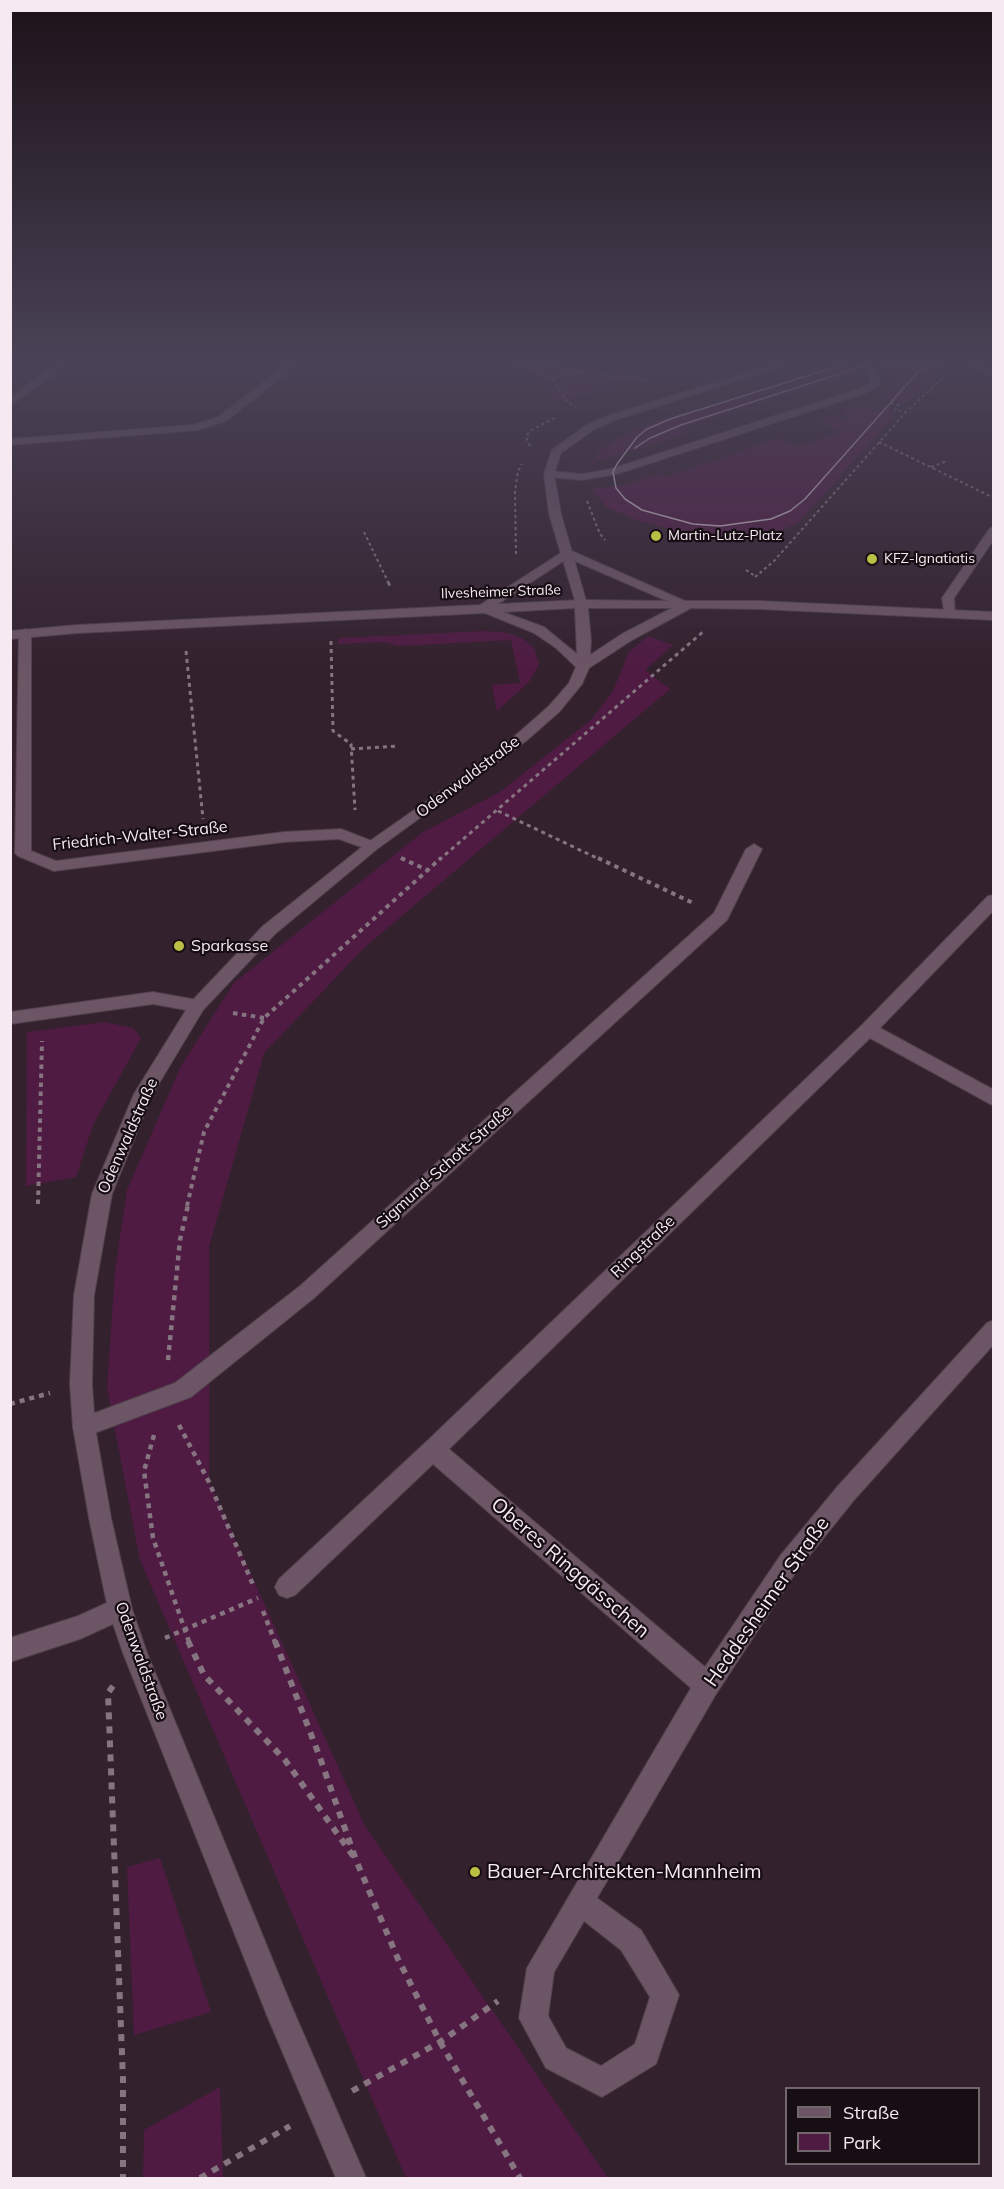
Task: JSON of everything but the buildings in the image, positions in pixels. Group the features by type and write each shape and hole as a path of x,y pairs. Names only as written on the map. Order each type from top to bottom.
{"street":[{"path":"552,465 549,474 582,477 613,472 634,465"},
{"name":"Odenwaldstraße","path":"351,2178 320,2109 135,1653 120,1609 100,1518 84,1427 81,1384 84,1295 102,1194 143,1094 196,1006 269,930 372,846 435,803 521,738 554,709 575,684 583,666 585,641 581,604 559,531 549,474"},
{"path":"949,614 948,598 993,530"},
{"path":"483,608 528,581 567,553 687,605"},
{"name":"Ilvesheimer Straße","path":"18,634 581,604 687,605 993,616"},
{"path":"483,608 539,630 561,645 583,666 627,637 687,605"},
{"name":"Friedrich-Walter-Straße","path":"18,634 23,854 54,866 284,837 341,834 372,846"},
{"name":"Sigmund-Schott-Straße","path":"84,1427 183,1390 307,1292 721,916 754,849"},
{"name":"Ringstraße","path":"287,1587 433,1450 868,1029 993,900"},
{"path":"10,1018 153,998 196,1006"},
{"path":"868,1029 993,1099"},
{"name":"Heddesheimer Straße","path":"580,1902 631,1940 664,1995 646,2054 603,2082 556,2058 533,2018 541,1968 707,1685 788,1564 846,1493 993,1329"},
{"name":"Oberes Ringgässchen","path":"433,1450 707,1685"},
{"path":"10,1650 80,1626 120,1609"}],"path":[{"path":"516,555 515,492 518,471 522,465"},
{"path":"746,578 756,577 774,561 859,465"},
{"path":"927,465 993,498"},
{"path":"931,467 936,465"},
{"path":"582,477 582,485 600,534 608,542"},
{"path":"364,532 392,590"},
{"path":"746,570 756,577"},
{"path":"331,616 333,731 351,744 355,814 341,834"},
{"path":"356,1860 285,1760 204,1675 183,1629 153,1538 144,1471 165,1398 180,1240 204,1132 264,1018 427,870 688,646"},
{"path":"186,654 202,811"},
{"path":"351,749 397,746"},
{"path":"498,811 721,916"},
{"path":"38,1204 42,1013"},
{"path":"165,1398 209,1482 258,1598 320,1755 356,1860 398,1959 440,2042 520,2178"},
{"path":"183,1629 258,1598"},
{"path":"123,2178 123,2068 108,1693 135,1653"},
{"path":"200,2178 440,2042 541,1968"}],"green space":[{"path":"700,465 850,465 797,524 772,534 746,539 714,539 640,521 606,507 591,489 627,485 658,473 665,477"},
{"path":"486,631 508,633 522,638 534,648 539,664 530,681 497,711 492,685 520,683 511,640 399,646 384,642 338,644 338,638"},
{"path":"648,636 673,645 645,670 670,689 365,947 264,1053 209,1247 209,1482 365,1826 608,2178 406,2178 140,1560 107,1388 115,1271 127,1190 181,1066 234,983 423,832 500,792 592,719 613,691 629,652"},
{"path":"104,1022 133,1028 141,1038 93,1125 76,1177 26,1186 27,1032"},
{"path":"160,1858 211,2012 134,2035 127,1867"},
{"path":"220,2087 223,2178 143,2178 144,2130"}],"tram line":[{"path":"616,465 613,472 616,488 625,499 642,510 693,524 720,526 771,519 790,511 805,499 835,465"}],"place":[{"name":"Martin-Lutz-Platz","path":"656,536"},
{"name":"KFZ-Ignatiatis","path":"872,559"},
{"name":"Sparkasse","path":"179,946"},
{"name":"Bauer-Architekten-Mannheim","path":"475,1872"}]}
